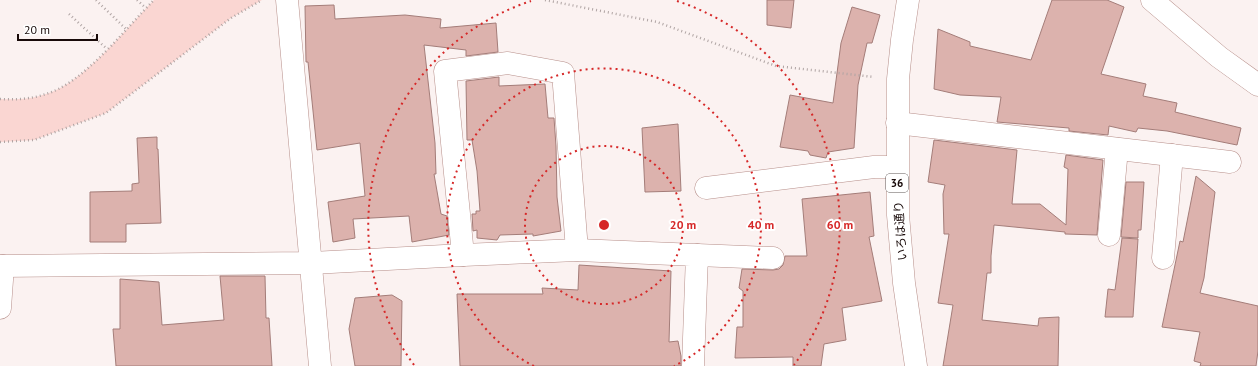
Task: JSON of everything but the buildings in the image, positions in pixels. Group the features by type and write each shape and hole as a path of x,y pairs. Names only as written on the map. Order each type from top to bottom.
{"street":[{"path":"287,0 312,263 320,366"},
{"name":"いろは通り","path":"908,0 898,79 898,215 904,283 916,366"},
{"path":"1152,0 1219,57 1258,85"},
{"path":"463,254 445,71 508,63 564,73 577,250"},
{"path":"897,122 1230,162"},
{"path":"1109,235 1117,149"},
{"path":"1163,258 1172,156"},
{"path":"706,188 874,167 897,167"},
{"path":"0,308 2,266 312,263 463,254 577,250 773,258"},
{"path":"693,366 697,255"}],"path":[{"path":"96,0 127,30"},
{"path":"137,0 146,8"},
{"path":"0,99 23,98 46,94 64,86 85,71 127,30 154,0"},
{"path":"0,142 34,140 106,112 231,18 262,0"},
{"path":"545,0 657,22 776,66 898,79"},
{"path":"69,14 107,49"}],"shaded area":[{"path":"154,0 262,0 231,18 106,113 34,140 0,142 0,99 23,99 41,96 60,88 75,79 104,53"}]}
